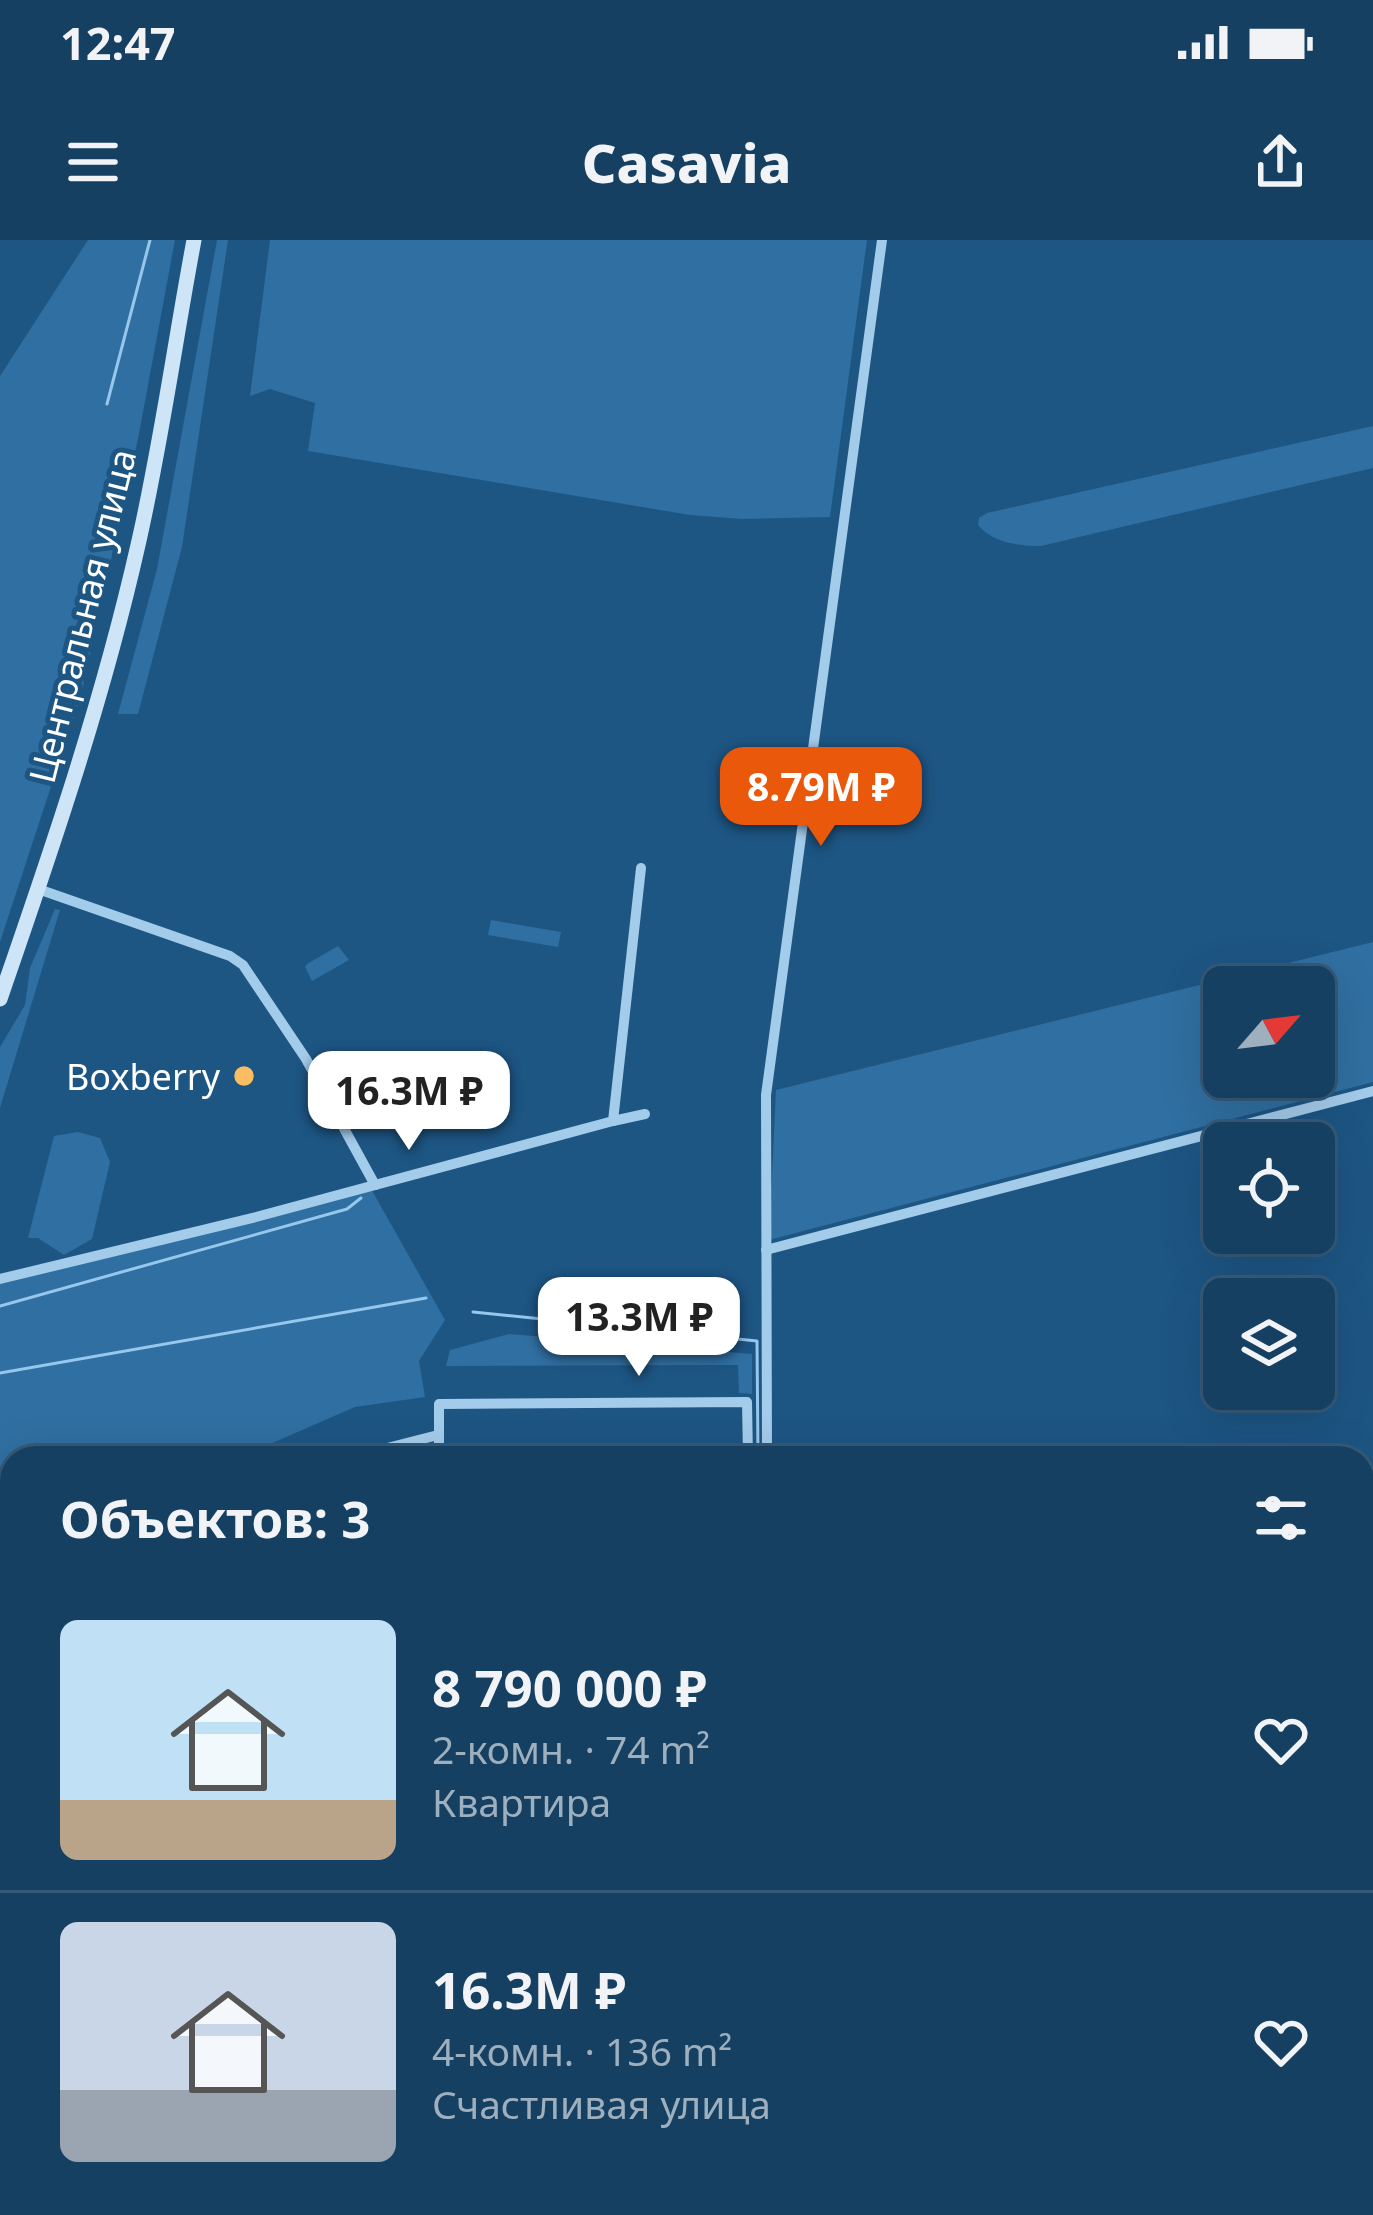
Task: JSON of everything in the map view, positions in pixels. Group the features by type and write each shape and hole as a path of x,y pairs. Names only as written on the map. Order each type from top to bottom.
{"main road":[{"name":"Центральная улица","path":"0,998 94,719 139,542 194,240"}],"street":[{"path":"767,1446 766,1107 881,240"},
{"path":"613,1121 641,868"},
{"path":"38,889 230,956 243,965 306,1059 375,1185"},
{"path":"766,1250 1373,1091"},
{"path":"0,1279 645,1114"},
{"path":"438,1446 439,1404 747,1402 748,1446"},
{"path":"395,1446 438,1435"}],"shaded area":[{"path":"88,240 175,240 138,439 81,695 0,942 0,376"},
{"path":"217,240 228,240 182,547 138,714 118,714 157,569"},
{"path":"270,240 867,240 830,517 690,515 308,451 315,403 270,389 250,396"},
{"path":"1373,426 1373,468 1041,546 999,540 978,525 987,513"},
{"path":"55,909 60,910 0,1108 0,1047 25,1005 30,968"},
{"path":"491,920 561,932 558,947 488,935"},
{"path":"1373,942 1373,1082 1335,1092 1335,966 1276,966"},
{"path":"338,946 349,960 312,981 307,964"},
{"path":"1203,984 1203,1098 1312,1098 1220,1122 1203,1122 1203,1126 769,1240 776,1090"},
{"path":"78,1132 100,1138 110,1162 92,1239 64,1255 38,1238 28,1238 54,1136"},
{"path":"370,1187 445,1320 419,1361 425,1397 355,1407 266,1446 0,1446 0,1279"},
{"path":"509,1334 752,1354 752,1394 739,1393 738,1365 446,1366 450,1350"}],"waterway":[{"path":"107,404 150,240"},
{"path":"0,1306 347,1209 361,1198"},
{"path":"0,1373 426,1298"},
{"path":"473,1312 757,1341 758,1446"}],"place":[{"name":"Boxberry","path":"244,1076"}]}
